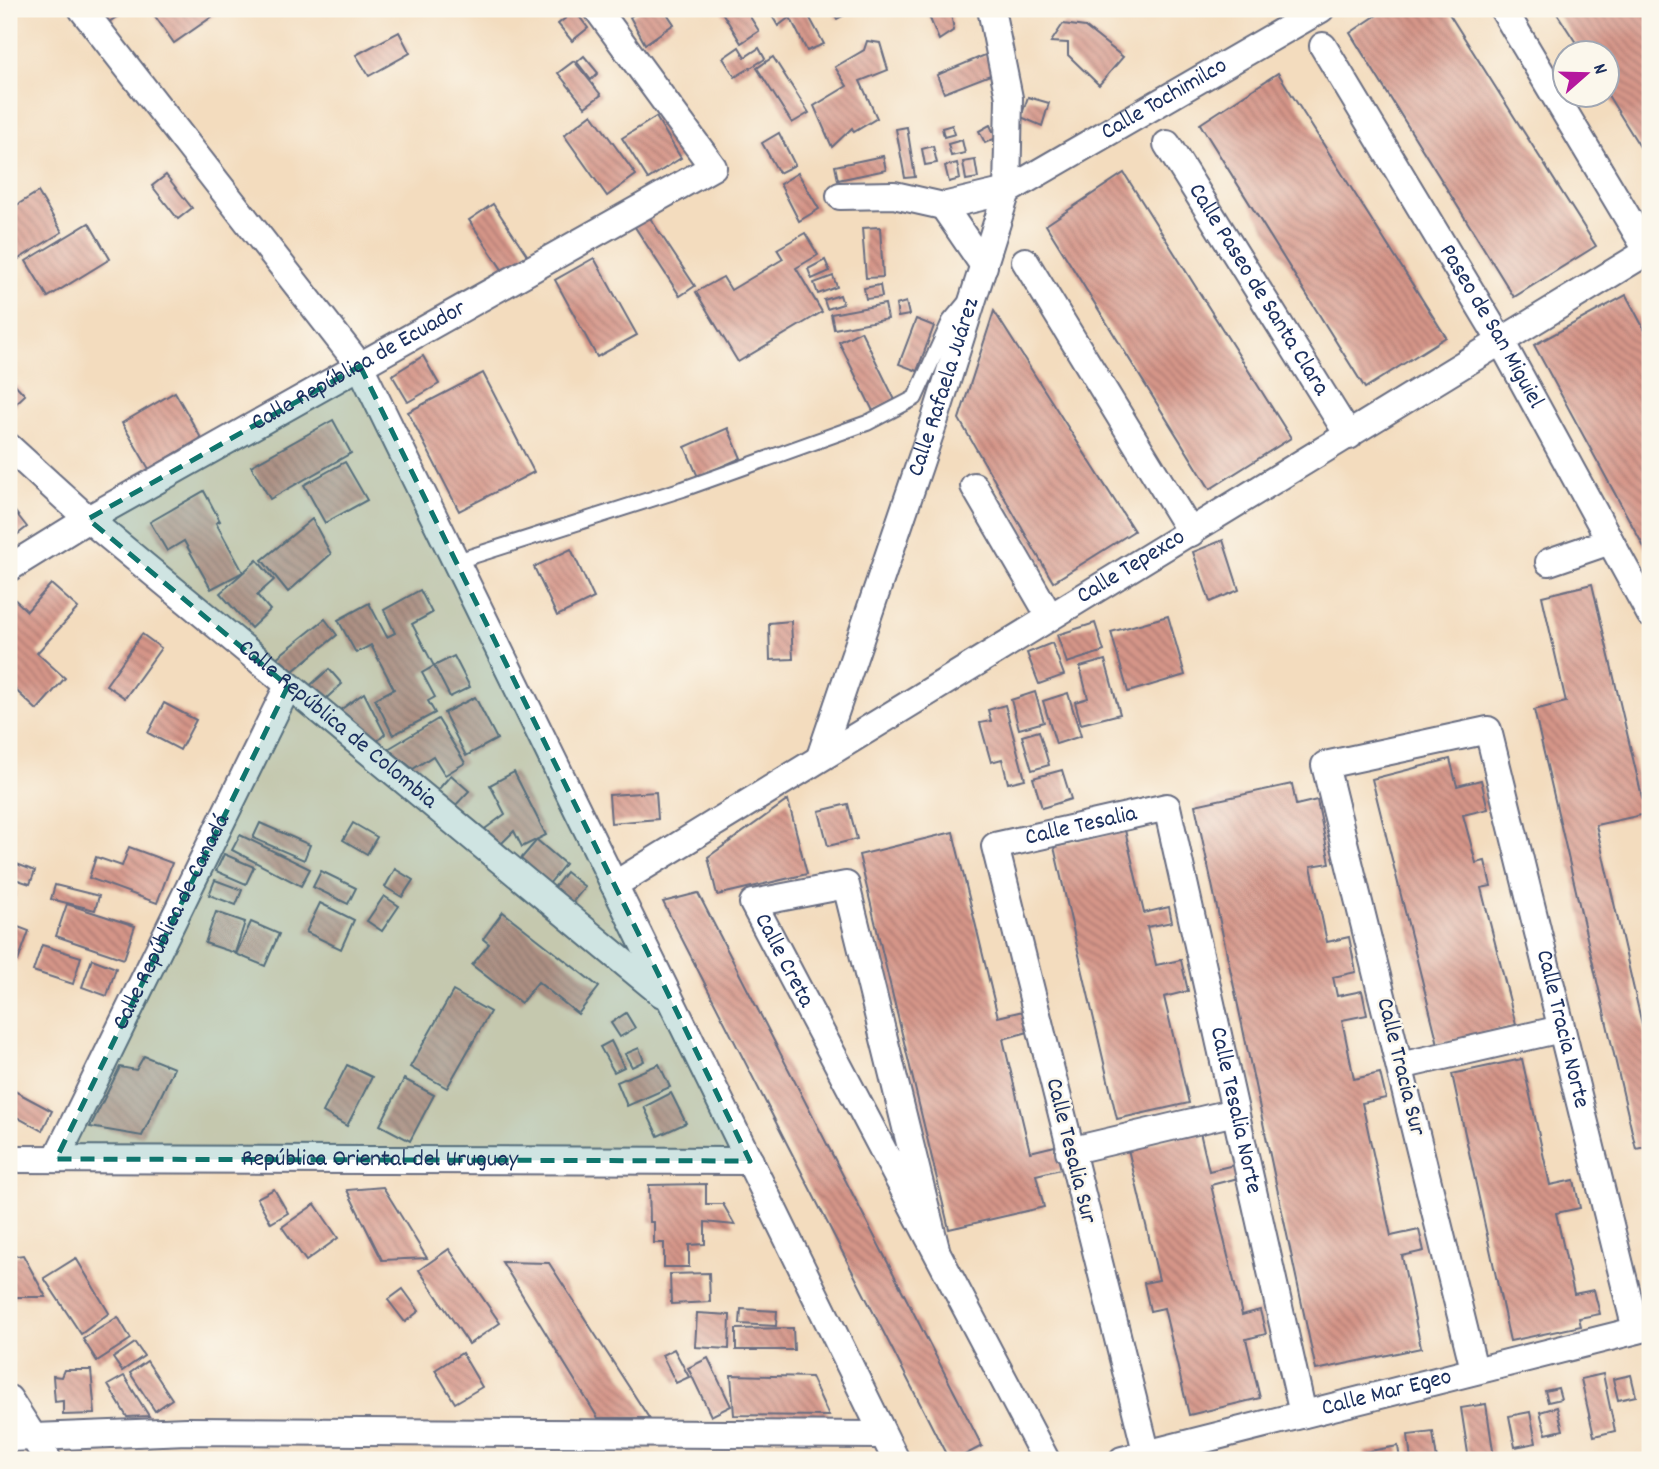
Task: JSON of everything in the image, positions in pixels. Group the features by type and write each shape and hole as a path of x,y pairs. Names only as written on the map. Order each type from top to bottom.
{"street":[{"path":"82,9 360,366 896,1460"},
{"name":"Calle Rafaela Juárez","path":"820,757 1007,191 1009,98 991,9"},
{"name":"Calle Tochimilco","path":"943,206 1007,191 1321,9"},
{"path":"1503,9 1650,252"},
{"name":"Calle República de Ecuador","path":"9,568 88,519 713,167 605,11"},
{"name":"Paseo de San Miguiel","path":"1323,46 1502,343 1650,614"},
{"name":"Calle Paseo de Santa Clara","path":"1167,144 1349,436"},
{"path":"840,196 894,195 943,206 980,277"},
{"name":"Calle Tepexco","path":"614,885 1049,615 1191,533 1650,252"},
{"path":"1025,261 1191,533"},
{"name":"Calle República de Colombia","path":"9,447 88,519 669,1000"},
{"path":"974,486 1049,615"},
{"path":"1549,562 1610,541"},
{"name":"Calle República de Canadá","path":"56,1159 288,686"},
{"name":"Calle Tracia Norte","path":"1325,765 1488,730 1561,1029 1643,1329"},
{"name":"Calle Tracia Sur","path":"1325,765 1474,1369"},
{"name":"Calle Tesalia","path":"995,846 1167,807"},
{"name":"Calle Tesalia Norte","path":"1167,807 1303,1414"},
{"name":"Calle Tesalia Sur","path":"995,846 1069,1151 1134,1458"},
{"name":"Calle Creta","path":"937,1253 846,885 753,903 880,1144 937,1253 1046,1460"},
{"path":"1400,1066 1561,1029"},
{"path":"1069,1151 1235,1112"},
{"name":"República Oriental del Uruguay","path":"9,1159 750,1161"},
{"name":"Calle Mar Egeo","path":"1134,1458 1474,1369 1643,1329"},
{"path":"9,1399 31,1446 187,1431 883,1435"}],"lane":[{"path":"457,561 683,489 867,423 915,398 950,321 980,277"}],"highlighted area":[{"path":"360,366 750,1161 56,1159 288,686 88,519"}],"building":[{"path":"96,9 128,9 106,24"},
{"path":"150,9 213,9 216,14 174,43"},
{"path":"641,9 664,9 674,24 645,44 630,17"},
{"path":"720,9 745,9 759,31 741,43"},
{"path":"768,9 805,9 824,44 807,51 790,17 778,26"},
{"path":"832,9 856,9 837,19"},
{"path":"933,9 950,9 954,30 939,40 928,14"},
{"path":"1063,9 1084,9 1080,17"},
{"path":"1386,9 1446,9 1596,246 1514,297 1350,33"},
{"path":"1554,9 1650,9 1650,163 1616,108 1620,108 1620,38 1573,38"},
{"path":"575,11 588,28 572,41 558,24"},
{"path":"1063,24 1085,27 1123,57 1099,85 1068,55 1068,43 1051,42"},
{"path":"399,32 410,53 369,76 356,55"},
{"path":"867,41 880,43 888,70 860,81 877,118 854,132 852,128 832,147 814,106 847,86 835,67 864,50"},
{"path":"739,47 745,57 759,48 765,59 735,77 723,58"},
{"path":"990,53 998,72 944,93 937,75"},
{"path":"584,56 598,73 591,80 577,62"},
{"path":"773,57 809,113 792,123 757,68"},
{"path":"574,61 601,95 585,107 558,73"},
{"path":"1278,73 1446,337 1365,388 1200,124"},
{"path":"1028,97 1049,103 1042,126 1021,117"},
{"path":"592,114 636,175 607,196 564,135"},
{"path":"656,117 681,158 648,179 622,138"},
{"path":"952,125 955,134 944,137 942,128"},
{"path":"990,125 996,138 985,143 979,131"},
{"path":"907,127 915,177 905,178 896,129"},
{"path":"779,133 795,165 779,173 762,143"},
{"path":"962,140 965,153 951,156 948,144"},
{"path":"933,146 937,163 925,165 922,149"},
{"path":"883,156 886,170 838,180 835,166"},
{"path":"975,160 978,178 966,180 963,162"},
{"path":"957,163 960,179 949,182 945,166"},
{"path":"798,173 819,209 799,221 780,184"},
{"path":"1124,173 1291,438 1210,489 1046,225"},
{"path":"166,175 192,208 178,219 152,186"},
{"path":"38,192 62,232 9,265 9,210"},
{"path":"493,204 527,255 503,271 469,220"},
{"path":"648,215 695,286 680,296 633,224"},
{"path":"89,223 110,259 48,297 26,261"},
{"path":"880,227 883,277 866,278 862,228"},
{"path":"805,233 818,255 796,268 822,312 738,362 696,292 723,277 731,290 783,259 777,249"},
{"path":"594,258 637,335 597,357 555,280"},
{"path":"825,260 830,271 812,279 808,269"},
{"path":"833,276 837,287 818,294 814,283"},
{"path":"880,285 882,297 866,299 864,288"},
{"path":"840,295 843,304 827,309 824,300"},
{"path":"1626,295 1650,340 1650,558 1534,345"},
{"path":"906,302 909,315 898,317 896,305"},
{"path":"885,304 888,319 834,329 831,314"},
{"path":"994,311 1134,531 1053,582 959,419"},
{"path":"916,319 934,326 917,371 899,364"},
{"path":"861,331 895,400 873,411 839,342"},
{"path":"423,356 439,384 408,402 392,375"},
{"path":"483,373 534,472 459,511 408,412"},
{"path":"11,380 25,395 9,410 9,382"},
{"path":"175,392 201,438 149,469 122,423"},
{"path":"333,420 351,453 270,499 251,466"},
{"path":"728,428 741,458 698,477 685,447"},
{"path":"345,462 367,500 325,523 304,485"},
{"path":"204,491 220,521 216,523 243,572 211,589 184,541 167,551 150,522"},
{"path":"9,504 27,527 9,541"},
{"path":"312,519 331,554 288,592 262,560"},
{"path":"1223,540 1239,590 1210,602 1193,552"},
{"path":"571,549 594,598 557,616 534,567"},
{"path":"257,560 274,580 257,595 270,610 251,628 220,593"},
{"path":"51,584 78,608 37,653 65,678 37,710 9,684 9,665 12,662 9,659 9,594 27,611"},
{"path":"1592,584 1646,814 1596,825 1650,1059 1650,1146 1636,1149 1534,710 1566,702 1542,596"},
{"path":"420,590 432,613 412,624 434,666 422,673 435,697 428,701 435,713 393,735 375,699 394,689 371,645 356,653 338,620 369,603 387,637 395,633 384,610"},
{"path":"1168,616 1185,675 1128,692 1111,632"},
{"path":"325,619 337,635 283,679 270,663"},
{"path":"791,621 793,659 770,660 769,623"},
{"path":"1095,623 1104,651 1067,663 1057,635"},
{"path":"142,634 161,648 125,698 106,685"},
{"path":"1052,643 1064,675 1039,684 1027,653"},
{"path":"454,656 470,687 450,697 434,666"},
{"path":"1105,660 1120,714 1081,724 1075,702 1088,698 1080,667"},
{"path":"329,669 342,684 320,704 306,689"},
{"path":"1035,692 1044,722 1019,729 1011,700"},
{"path":"364,693 385,734 367,751 329,718"},
{"path":"1068,693 1081,736 1056,744 1043,701"},
{"path":"475,697 497,739 466,756 444,713"},
{"path":"164,703 196,720 180,750 148,733"},
{"path":"1005,705 1025,779 1008,783 1002,759 991,762 980,723 991,721 988,710"},
{"path":"438,719 465,763 445,775 433,756 413,769 388,749"},
{"path":"1039,731 1049,765 1032,770 1022,736"},
{"path":"1450,759 1457,786 1481,780 1488,809 1463,815 1476,863 1485,861 1491,886 1481,888 1516,1025 1438,1044 1372,779"},
{"path":"1062,770 1071,799 1042,808 1033,778"},
{"path":"514,772 546,835 522,847 514,831 496,849 478,834 505,814 490,785"},
{"path":"451,775 469,791 455,806 437,791"},
{"path":"1292,784 1296,805 1317,800 1330,863 1311,866 1327,942 1349,937 1356,972 1333,977 1337,996 1362,991 1367,1015 1342,1020 1354,1079 1380,1073 1386,1098 1362,1103 1391,1236 1419,1230 1424,1251 1402,1256 1421,1348 1316,1370 1195,805"},
{"path":"656,792 658,819 611,823 609,795"},
{"path":"788,800 807,874 717,895 708,857"},
{"path":"848,804 857,839 828,846 819,811"},
{"path":"260,823 310,845 304,860 253,838"},
{"path":"353,823 377,837 367,854 343,840"},
{"path":"1125,830 1144,913 1169,907 1172,922 1147,927 1156,965 1181,960 1188,991 1164,997 1189,1103 1117,1119 1054,847"},
{"path":"953,832 998,1017 1023,1011 1028,1032 1003,1039 1030,1152 1055,1146 1061,1169 1036,1175 1044,1207 949,1229 859,855"},
{"path":"240,835 310,869 301,886 232,850"},
{"path":"537,840 565,864 549,884 520,860"},
{"path":"129,847 172,863 157,903 89,878 96,857 122,866"},
{"path":"224,854 254,867 246,884 216,871"},
{"path":"9,861 35,871 30,884 9,877"},
{"path":"395,869 413,880 402,897 385,887"},
{"path":"321,871 356,888 348,904 313,887"},
{"path":"566,872 585,887 571,904 553,889"},
{"path":"215,880 242,890 236,905 209,895"},
{"path":"55,885 99,896 95,910 51,899"},
{"path":"9,889 17,892 9,914"},
{"path":"698,893 982,1446 955,1460 949,1460 663,902"},
{"path":"384,896 399,906 382,931 367,921"},
{"path":"320,903 354,920 341,949 306,932"},
{"path":"67,904 135,926 124,959 56,936"},
{"path":"216,912 245,922 235,953 205,943"},
{"path":"503,912 599,987 578,1014 538,982 521,1003 472,965 489,944 483,939"},
{"path":"251,922 279,934 265,966 236,954"},
{"path":"10,924 29,931 18,961 9,958"},
{"path":"42,945 81,957 73,984 33,971"},
{"path":"92,959 116,968 107,996 82,987"},
{"path":"453,991 490,1012 447,1088 410,1067"},
{"path":"626,1013 635,1028 620,1037 611,1023"},
{"path":"611,1041 624,1067 614,1072 600,1047"},
{"path":"639,1048 644,1061 632,1067 625,1054"},
{"path":"144,1056 174,1068 142,1136 90,1127 120,1067 136,1070"},
{"path":"1522,1059 1550,1185 1574,1180 1580,1208 1556,1213 1574,1294 1594,1290 1600,1314 1579,1318 1581,1326 1510,1341 1452,1074"},
{"path":"659,1064 670,1087 627,1106 617,1082"},
{"path":"347,1065 372,1077 347,1126 323,1112"},
{"path":"404,1079 434,1095 410,1141 380,1125"},
{"path":"9,1088 52,1111 42,1131 9,1113"},
{"path":"671,1093 686,1123 658,1136 644,1107"},
{"path":"1200,1132 1209,1171 1234,1165 1238,1178 1211,1185 1242,1315 1260,1310 1266,1334 1246,1339 1260,1398 1189,1415 1164,1308 1150,1311 1144,1283 1159,1280 1128,1149"},
{"path":"706,1184 706,1204 723,1204 735,1225 705,1222 705,1244 689,1245 689,1267 664,1267 664,1243 654,1243 654,1222 650,1222 649,1185"},
{"path":"383,1187 427,1258 382,1260 347,1190"},
{"path":"274,1189 288,1213 271,1223 257,1198"},
{"path":"315,1204 338,1238 306,1261 282,1227"},
{"path":"449,1249 500,1323 469,1344 419,1270"},
{"path":"23,1255 46,1297 9,1297 9,1257"},
{"path":"76,1258 109,1313 81,1334 44,1278"},
{"path":"502,1262 549,1263 649,1418 598,1418"},
{"path":"709,1273 710,1302 671,1304 670,1274"},
{"path":"1650,1281 1650,1306 1649,1307 1644,1282"},
{"path":"403,1289 419,1311 405,1322 388,1300"},
{"path":"741,1309 777,1311 776,1326 740,1324"},
{"path":"697,1313 730,1315 729,1349 695,1347"},
{"path":"118,1317 131,1339 97,1361 83,1339"},
{"path":"793,1328 794,1350 736,1350 736,1329"},
{"path":"135,1343 144,1356 122,1371 113,1358"},
{"path":"674,1349 689,1377 676,1383 662,1355"},
{"path":"462,1353 482,1387 455,1403 435,1370"},
{"path":"708,1358 731,1406 711,1416 688,1368"},
{"path":"147,1361 172,1399 155,1411 130,1373"},
{"path":"64,1370 91,1370 95,1414 63,1415 63,1401 55,1402 53,1376 61,1377"},
{"path":"1603,1374 1615,1431 1594,1436 1581,1379"},
{"path":"731,1375 811,1377 829,1416 734,1415"},
{"path":"1631,1375 1636,1396 1618,1400 1613,1379"},
{"path":"124,1376 149,1416 127,1417 108,1385"},
{"path":"1558,1388 1561,1399 1548,1402 1545,1391"},
{"path":"1486,1404 1494,1457 1469,1460 1461,1408"},
{"path":"1557,1407 1563,1430 1546,1434 1540,1412"},
{"path":"1530,1412 1536,1443 1515,1447 1509,1416"},
{"path":"1433,1432 1437,1460 1411,1460 1408,1435"},
{"path":"1398,1446 1400,1460 1365,1460 1364,1452"},
{"path":"213,1456 215,1460 193,1460 193,1459"}]}
